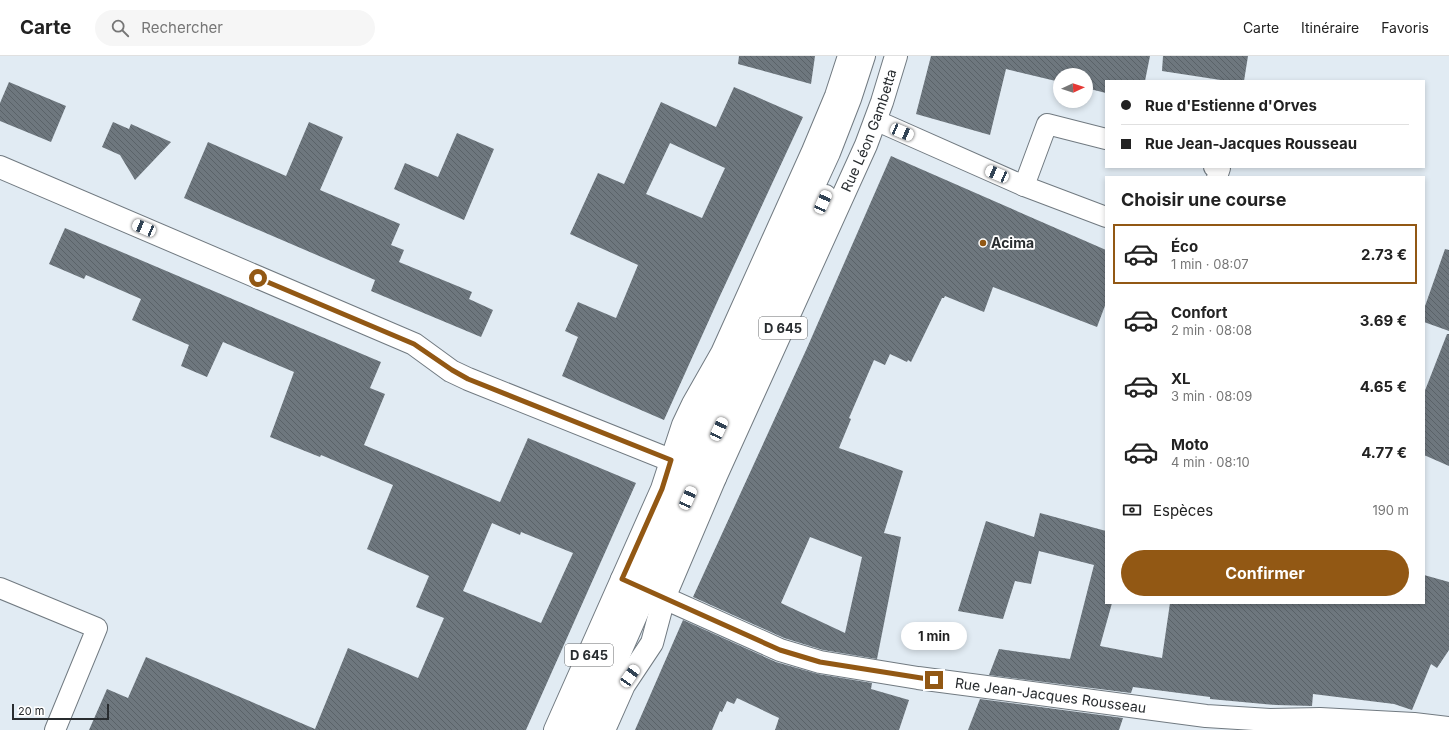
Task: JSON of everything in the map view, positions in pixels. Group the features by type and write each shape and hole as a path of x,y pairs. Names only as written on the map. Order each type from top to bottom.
{"street":[{"name":"Rue Léon Gambetta","path":"693,469 683,425 693,404 722,353 813,151 836,96 849,56"},
{"name":"Rue Léon Gambetta","path":"642,588 693,469 866,145 896,56"},
{"path":"0,167 414,344 468,379 693,469"},
{"name":"Rue Léon Gambetta","path":"642,588 662,489 693,469"},
{"name":"Rue Jean-Jacques Rousseau","path":"642,588 780,650 820,662 918,678 1269,725 1320,719 1414,724 1449,728"},
{"name":"D 645","path":"555,730 642,588"},
{"name":"D 645","path":"604,730 624,685 652,643 642,588"}],"lane":[{"path":"693,469 830,153 851,99 865,56"},
{"path":"693,469 842,159 864,102 878,56"},
{"path":"875,120 1024,186 1105,218"},
{"path":"1024,186 1047,124 1105,139"},
{"path":"0,588 97,628 55,730"},
{"path":"570,730 642,588"},
{"path":"587,730 642,588"}],"building":[{"path":"739,56 815,56 811,84 738,64"},
{"path":"931,56 1150,56 1145,80 1105,80 1105,93 1093,90 1093,68 1053,68 1053,80 1006,69 990,135 916,114"},
{"path":"1163,56 1248,56 1244,80 1220,80 1162,71"},
{"path":"9,82 66,106 51,142 0,121 0,103"},
{"path":"734,87 803,117 664,420 562,376 578,337 565,331 578,302 616,318 638,265 570,234 598,173 624,184 661,102 716,127","holes":["670,143 725,168 702,218 646,194"]},
{"path":"113,122 129,129 131,124 171,142 135,180 120,155 102,147"},
{"path":"309,122 343,137 320,190 400,224 391,245 404,250 399,262 472,292 469,299 493,310 481,337 371,291 375,280 184,198 208,142 286,176"},
{"path":"457,133 494,149 464,220 394,189 405,163 438,177"},
{"path":"891,156 1105,250 1105,306 1097,327 993,287 984,312 945,296 942,298 911,362 908,360 907,362 890,354 885,365 874,360 849,418 851,419 839,448 903,471 884,533 901,537 877,659 823,650 784,638 693,597 807,348","holes":["810,537 862,557 845,633 781,603"]},
{"path":"65,228 381,362 370,388 385,394 364,445 500,502 528,438 636,483 526,730 89,730 107,689 128,698 146,657 315,729 348,648 418,678 444,618 416,607 429,576 367,549 393,485 321,455 320,457 270,437 294,372 223,342 207,377 181,366 189,345 132,320 141,299 86,275 84,279 49,264","holes":["492,523 520,535 521,532 573,553 541,623 463,591"]},
{"path":"1445,249 1449,250 1449,331 1425,322 1425,306"},
{"path":"1447,334 1449,334 1449,466 1425,455 1425,390"},
{"path":"1040,513 1105,531 1105,604 1112,604 1100,646 1162,658 1170,604 1425,604 1425,575 1449,582 1449,650 1437,668 1431,664 1412,710 1394,704 1313,694 1312,706 1276,705 1210,699 1210,697 1133,687 1131,693 989,675 999,649 1070,659 1094,565 1039,551 1031,584 1015,581 1003,619 958,611 986,521 1034,537"},
{"path":"683,620 776,662 818,674 872,683 871,689 909,700 899,730 775,730 779,718 737,698 734,704 727,701 722,712 720,711 712,730 635,730"},
{"path":"980,699 1123,718 1119,730 968,730"}],"place":[{"name":"Acima","path":"983,243"}],"route":[{"path":"258,278 414,344 468,379 671,460 657,503 622,579 688,610 780,650 820,662 934,680"}]}
